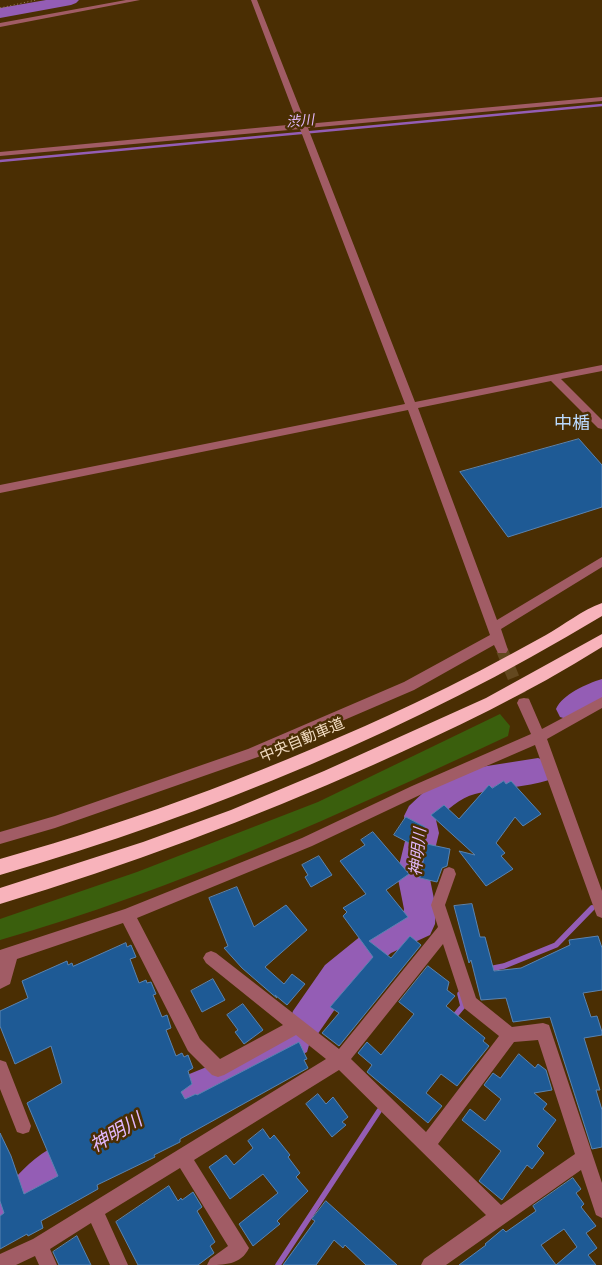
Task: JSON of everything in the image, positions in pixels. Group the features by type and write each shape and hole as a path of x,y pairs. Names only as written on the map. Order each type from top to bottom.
{"highway":[{"name":"中央自動車道","path":"0,868 56,852 300,762 400,717 490,672 602,609"},
{"path":"0,896 65,877 200,830 318,782 418,738 508,694 602,640"}],"street":[{"path":"0,25 137,0"},
{"path":"254,0 412,405 497,638"},
{"path":"0,154 305,130 602,99"},
{"path":"0,489 602,368"},
{"path":"553,377 602,426"},
{"path":"0,838 55,822 253,753 409,686 497,638 602,561"},
{"path":"0,982 4,979 5,956 127,915 307,842 417,790 539,737 602,702"},
{"path":"524,703 539,737 602,911"},
{"path":"448,874 438,905 470,1003 510,1035 543,1031 602,1210"},
{"path":"127,915 158,972 194,1046 218,1069 296,1027"},
{"path":"0,1263 39,1245 95,1212 340,1060 445,930"},
{"path":"211,958 340,1060 500,1216"},
{"path":"427,1144 510,1035"},
{"path":"0,1068 23,1126"},
{"path":"430,1265 585,1157"},
{"path":"183,1158 240,1248 216,1265"},
{"path":"95,1212 119,1265"},
{"path":"39,1245 48,1265"}],"path":[{"path":"0,8 36,0"}],"green space":[{"path":"500,714 510,726 508,736 383,793 194,874 66,920 0,940 0,919 137,872 318,802"}],"building":[{"path":"579,439 602,465 602,507 508,537 460,472"},
{"path":"504,781 506,784 511,781 541,814 523,826 515,817 496,843 505,853 501,856 513,869 486,886 459,851 475,855 431,815 444,805 459,819 489,785 492,788"},
{"path":"406,817 425,827 413,845 394,835"},
{"path":"373,832 409,874 386,890 408,917 369,941 391,958 410,936 421,945 339,1046 322,1033 339,1013 330,1007 373,957 343,916 347,912 343,908 366,894 340,861 365,845 361,840"},
{"path":"427,844 450,849 447,866 442,868 437,882 420,878"},
{"path":"319,856 332,875 311,887 305,877 308,875 302,865"},
{"path":"237,887 254,927 286,905 307,930 265,967 284,984 292,974 305,984 287,1005 242,968 224,948 228,946 209,898"},
{"path":"472,904 480,937 485,937 494,971 521,968 570,945 569,940 598,936 602,948 602,990 583,993 591,1017 597,1016 602,1032 602,1035 584,1038 600,1090 596,1090 602,1110 602,1147 592,1149 550,1017 513,1022 506,998 481,1000 454,906"},
{"path":"126,943 127,947 131,945 136,957 130,959 139,983 146,980 147,983 151,982 156,994 153,995 162,1017 167,1015 171,1028 166,1030 176,1056 182,1053 184,1057 188,1055 193,1068 188,1071 192,1084 181,1092 185,1099 197,1095 299,1042 307,1059 304,1060 308,1068 180,1139 180,1142 154,1155 155,1157 97,1185 98,1189 41,1221 43,1228 28,1236 27,1234 0,1249 0,1216 4,1213 0,1201 0,1133 11,1156 24,1194 58,1176 27,1103 62,1083 51,1046 15,1064 0,1026 0,1011 28,998 22,981 67,961 68,965 72,963 73,966"},
{"path":"428,966 449,982 447,990 455,996 446,1006 485,1038 483,1041 489,1046 457,1086 441,1074 426,1093 442,1106 428,1123 367,1072 372,1065 358,1053 367,1042 381,1055 414,1014 399,1002"},
{"path":"213,979 225,1000 202,1012 191,991"},
{"path":"243,1004 263,1030 244,1044 235,1032 238,1030 227,1015"},
{"path":"519,1054 535,1068 538,1064 546,1070 552,1090 534,1093 547,1104 543,1109 556,1120 537,1146 544,1153 532,1169 527,1165 502,1200 479,1181 501,1151 462,1120 470,1109 485,1121 501,1099 484,1085 493,1073 500,1078"},
{"path":"318,1094 326,1104 333,1097 348,1117 342,1122 346,1125 332,1137 306,1104"},
{"path":"263,1129 270,1139 274,1135 290,1155 288,1157 300,1173 296,1177 308,1191 277,1221 280,1224 253,1246 239,1224 278,1193 263,1174 230,1199 209,1167 226,1155 234,1165 253,1148 248,1141"},
{"path":"573,1178 581,1189 576,1193 584,1204 581,1207 596,1226 586,1233 597,1248 588,1255 596,1265 459,1265 486,1245 503,1229 506,1232 536,1211 533,1206","holes":["564,1229 577,1247 556,1265 541,1245"]},
{"path":"169,1186 178,1201 193,1192 202,1207 197,1211 215,1242 210,1246 214,1253 198,1265 138,1265 116,1222"},
{"path":"326,1201 397,1265 366,1265 345,1245 343,1248 334,1240 316,1265 283,1265 315,1221 312,1219"},
{"path":"77,1236 91,1265 59,1265 53,1252"}],"waterway":[{"path":"0,13 71,0"},
{"name":"渋川","path":"0,161 602,105"},
{"name":"神明川","path":"570,709 602,690"},
{"name":"神明川","path":"305,1023 337,977 379,942 418,924 420,909 413,874 423,833 420,816 437,799 468,782 538,771"},
{"path":"489,969 504,966 556,945 592,908"},
{"path":"453,1018 463,1006 460,994"},
{"name":"神明川","path":"149,1113 173,1099 220,1080 294,1040"},
{"path":"278,1265 379,1111"},
{"name":"神明川","path":"0,1211 20,1200 44,1176 86,1150"}],"tunnel":[{"path":"502,650 524,703"}],"district":[{"name":"中楯","path":"572,423"}]}
